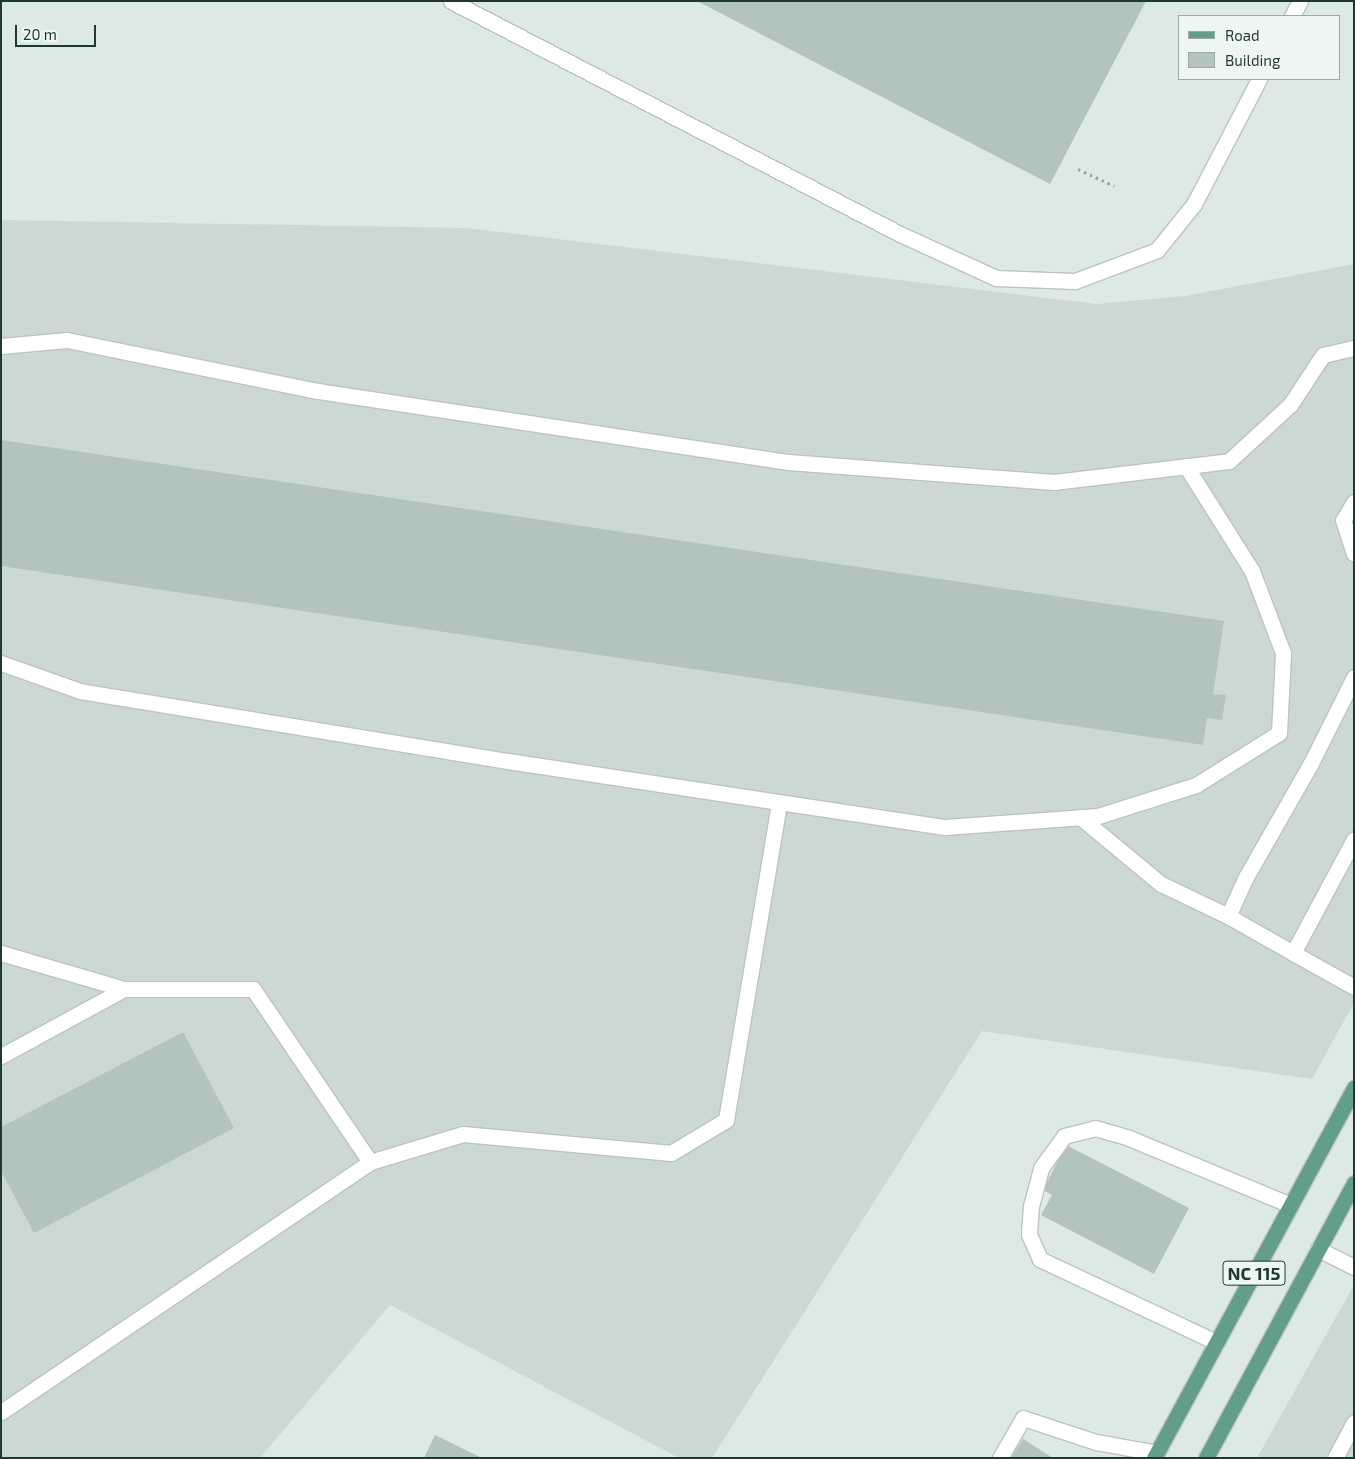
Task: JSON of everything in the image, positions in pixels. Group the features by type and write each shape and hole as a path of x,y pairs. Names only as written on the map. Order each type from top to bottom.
{"main road":[{"name":"NC 115","path":"1156,1455 1354,1088"},
{"name":"NC 115","path":"1206,1458 1354,1183"}],"lane":[{"path":"451,1 900,234 996,278 1075,281 1157,250 1194,204 1259,80"},
{"path":"1293,15 1300,1"},
{"path":"1,346 67,340 318,390 788,462 1054,482 1229,460 1290,405 1323,355 1354,348"},
{"path":"1,663 80,691 946,827 1098,816 1196,785 1278,732 1283,654 1252,570 1186,466"},
{"path":"1354,502 1343,520 1354,552"},
{"path":"1228,916 1246,877 1311,763 1354,678"},
{"path":"1,1412 370,1162 463,1134 670,1153 726,1120 779,802"},
{"path":"1080,817 1161,884 1228,916 1354,987"},
{"path":"1293,953 1354,839"},
{"path":"1,953 124,989 253,989 370,1162"},
{"path":"1,1056 124,989"},
{"path":"1216,1342 1040,1259 1029,1234 1031,1206 1041,1168 1064,1136 1095,1128 1128,1138 1291,1204"},
{"path":"1318,1249 1354,1267"},
{"path":"1000,1458 1023,1418 1096,1442 1156,1455"},
{"path":"1335,1458 1354,1423"}],"path":[{"path":"1078,169 1114,186"}],"shaded area":[{"path":"1,220 467,228 1097,304 1185,296 1354,264 1354,1003 1312,1079 982,1031 712,1458 679,1458 390,1305 260,1458 1,1458"},
{"path":"1354,1285 1354,1458 1257,1458"}],"building":[{"path":"697,1 1146,1 1050,184"},
{"path":"1,440 1224,621 1213,694 1226,695 1222,720 1207,718 1203,745 1,566"},
{"path":"183,1032 234,1128 34,1233 1,1171 1,1127"},
{"path":"1066,1145 1189,1208 1154,1274 1041,1215 1052,1195 1043,1190"},
{"path":"435,1435 482,1458 424,1458"},
{"path":"1023,1439 1053,1458 1011,1458"}]}
